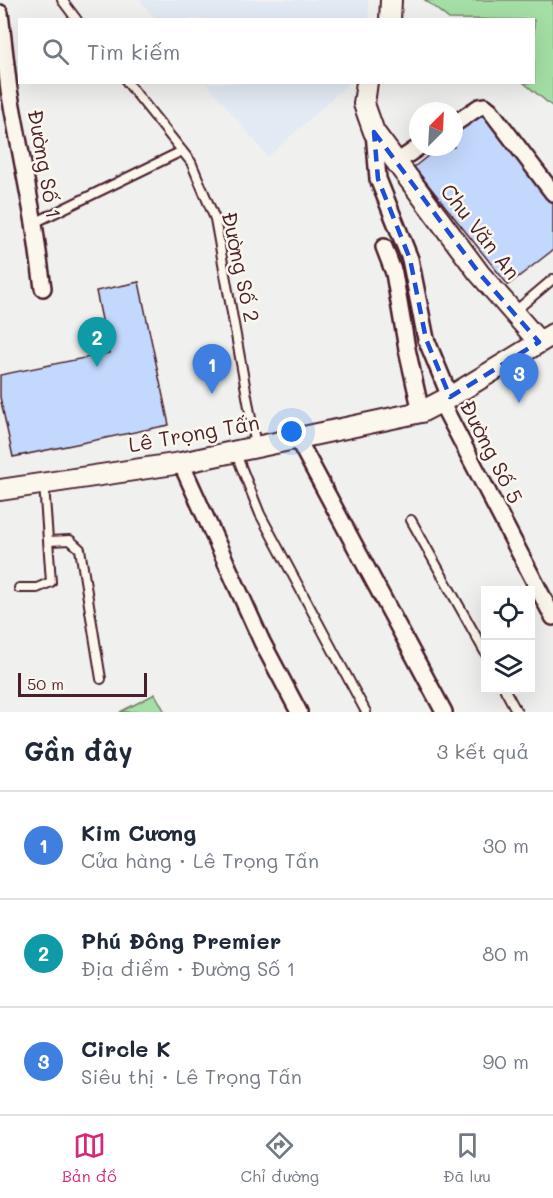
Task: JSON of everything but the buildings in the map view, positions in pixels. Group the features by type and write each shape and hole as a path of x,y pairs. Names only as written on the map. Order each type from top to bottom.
{"street":[{"path":"390,18 391,0"},
{"name":"Đường Số 1","path":"0,13 9,90 34,223 43,288"},
{"name":"Chu Văn An","path":"367,84 364,104 374,132 479,273 513,313 546,338"},
{"path":"463,117 479,107 485,106 490,110 553,193"},
{"name":"Đường Số 5","path":"374,132 378,179 410,259 426,339 446,399 553,617"},
{"path":"397,162 409,154"},
{"path":"384,247 394,273 421,412"},
{"name":"Lê Trọng Tấn","path":"0,490 181,463 421,412 546,338"},
{"path":"297,438 444,712"},
{"path":"181,463 262,642 299,712"}],"lane":[{"path":"62,0 76,18"},
{"name":"Đường Số 2","path":"129,84 190,162 215,219 256,447"},
{"path":"34,223 182,152"},
{"path":"513,313 553,279"},
{"path":"235,451 260,514 366,712"},
{"path":"19,588 37,588 51,582 44,482"},
{"path":"411,520 481,645"},
{"path":"49,541 70,540 80,549 101,679"},
{"path":"507,694 518,712"}],"highlighted area":[{"path":"374,132 479,273 539,342 450,397 426,339 410,259 378,179"}],"shaded area":[{"path":"140,0 368,0 369,18 155,18"},
{"path":"208,84 348,84 268,157"}],"green space":[{"path":"425,0 553,0 553,107 525,84 535,84 535,18 448,18"},
{"path":"155,694 165,712 120,712"}],"place":[{"name":"Phú Đông Premier","path":"97,367"},
{"name":"Kim Cương","path":"212,394"},
{"name":"Circle K","path":"519,403"}]}
